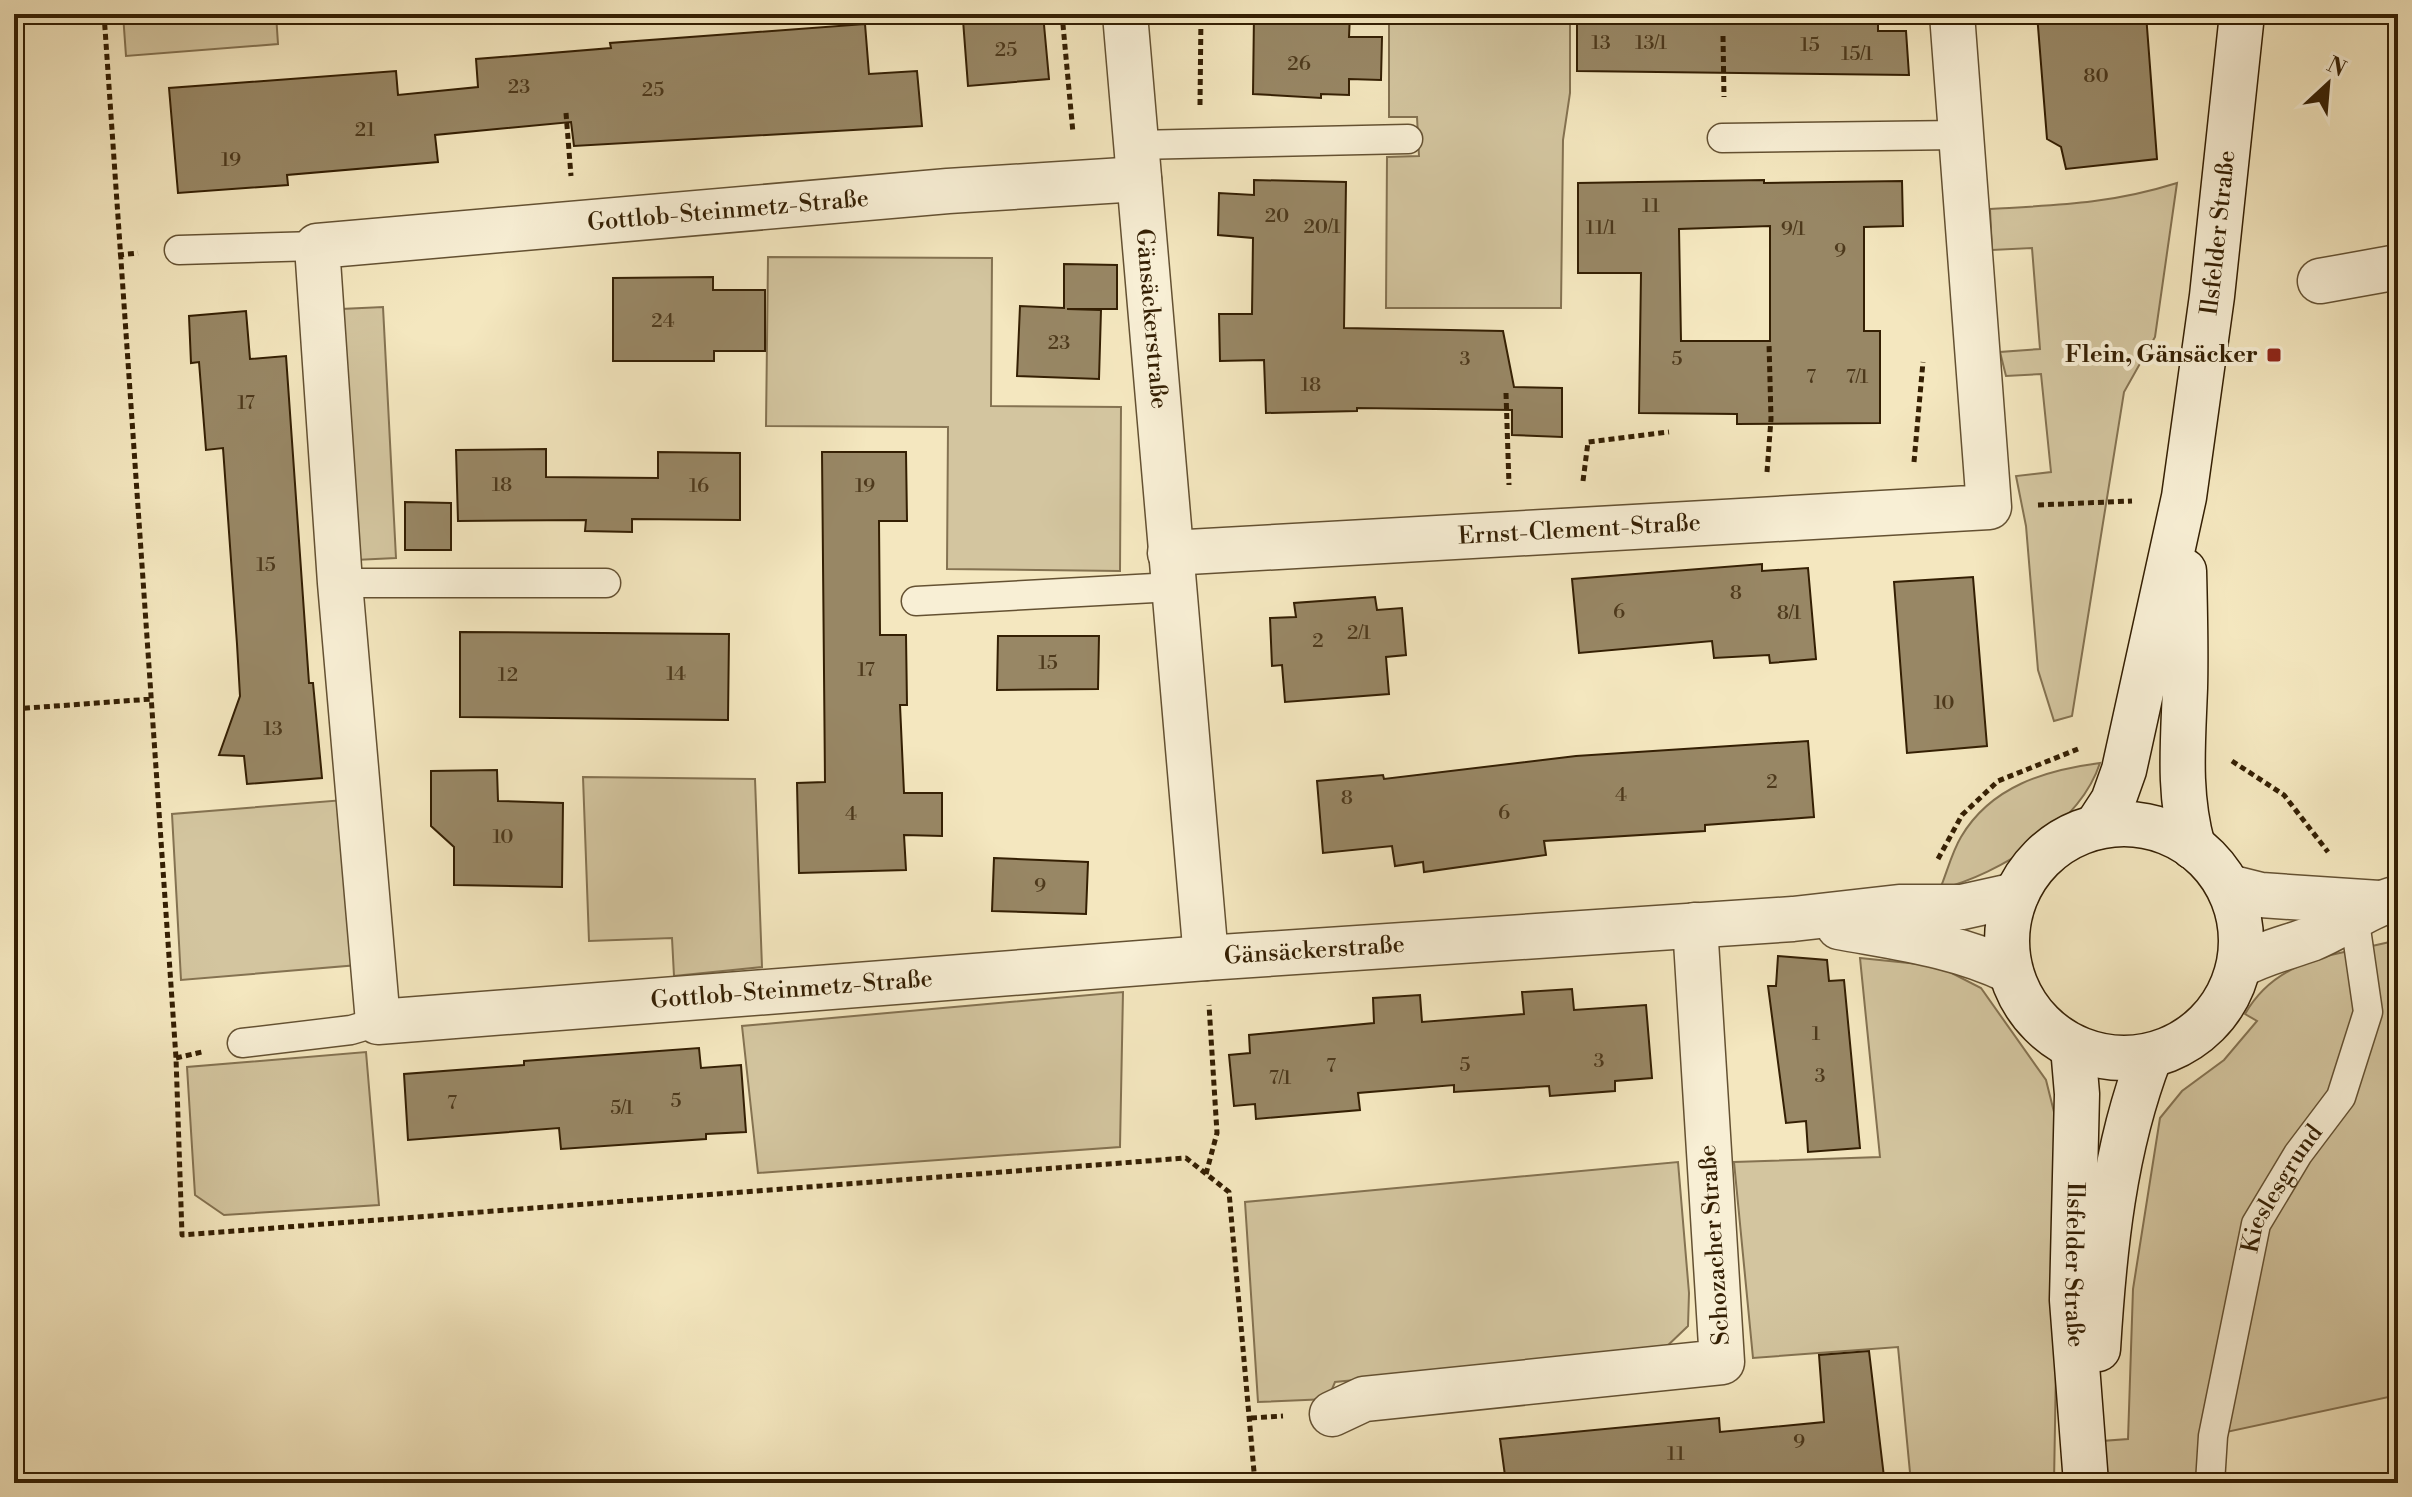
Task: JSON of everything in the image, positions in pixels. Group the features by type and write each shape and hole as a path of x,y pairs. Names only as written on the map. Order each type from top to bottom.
{"street":[{"name":"Gänsäckerstraße","path":"1125,14 1206,958 1793,919 1921,906 1962,907 2016,895"},
{"path":"1952,14 1989,507"},
{"name":"Ilsfelder Straße","path":"2096,827 2113,801 2124,770 2184,495 2212,296 2242,14"},
{"name":"Gottlob-Steinmetz-Straße","path":"317,246 1078,182 1137,162"},
{"path":"317,246 340,583 378,1022"},
{"path":"2320,281 2398,267"},
{"name":"Ilsfelder Straße","path":"2184,495 2185,687 2181,779 2183,810 2193,847"},
{"name":"Ernst-Clement-Straße","path":"1172,570 1516,534 1989,507"},
{"name":"Ilsfelder Straße","path":"2145,826 2193,847 2215,867 2229,887 2241,927 2239,966 2230,993 2212,1021 2185,1042 2150,1056 2113,1058 2073,1047 2033,1016 2010,971 2007,931 2016,895 2046,855 2063,840 2096,827 2145,826"},
{"path":"2229,887 2261,895 2367,905"},
{"path":"2239,966 2272,949 2312,938 2367,905"},
{"name":"Gänsäckerstraße","path":"1793,919 1940,945 1970,953 2010,971"},
{"name":"Schozacher Straße","path":"1332,1414 1364,1399 1722,1362 1695,925"},
{"name":"Gottlob-Steinmetz-Straße","path":"378,1022 1206,958"},
{"name":"Ilsfelder Straße","path":"2073,1047 2077,1094 2072,1300 2089,1483"},
{"name":"Ilsfelder Straße","path":"2089,1483 2108,1239 2125,1135 2150,1056"}],"lane":[{"path":"1722,138 1959,135"},
{"path":"1137,162 1200,141 1408,139"},
{"name":"Gottlob-Steinmetz-Straße","path":"179,250 317,246"},
{"path":"916,601 1172,570"},
{"path":"340,583 606,583"},
{"name":"Kieslesgrund","path":"2210,1483 2213,1436 2256,1224 2298,1154 2341,1097 2368,1012 2367,905"},
{"name":"Gottlob-Steinmetz-Straße","path":"242,1043 351,1030 378,1022"}],"path":[{"path":"104,14 176,1058 182,1235 1186,1158 1229,1192 1255,1483"},
{"path":"1062,14 1078,182"},
{"path":"1200,141 1201,14"},
{"path":"1722,138 1723,36"},
{"path":"566,113 567,141 581,224"},
{"path":"1769,343 1771,419 1766,484 1778,519"},
{"path":"1911,511 1923,362"},
{"path":"1506,393 1505,440 1516,534"},
{"path":"1585,530 1582,478 1588,442 1669,432"},
{"path":"1989,507 2117,502 2184,495"},
{"path":"14,709 152,699"},
{"path":"1921,906 1935,866 1962,815 1998,781 2083,747"},
{"path":"2220,757 2231,760 2284,795 2311,825 2367,905"},
{"path":"1206,958 1217,1133 1206,1174"}],"shaded area":[{"path":"123,14 276,14 278,44 126,56"},
{"path":"1389,14 1570,14 1570,93 1563,140 1561,308 1386,308 1387,157 1419,156 1417,117 1389,117"},
{"path":"2177,183 2155,337 2124,392 2072,716 2054,721 2038,670 2026,526 2016,476 2051,472 2041,374 2006,376 2000,352 2040,349 2032,248 1992,250 1990,209 2107,199"},
{"path":"768,257 992,258 991,406 1121,407 1120,571 947,569 948,427 766,426"},
{"path":"383,307 396,558 355,560 341,309"},
{"path":"2100,763 2090,785 2075,806 2035,843 1988,872 1940,889 1961,837 1973,819 1988,805 2004,793 2040,776"},
{"path":"583,777 755,779 762,967 674,976 672,938 589,941"},
{"path":"344,800 358,965 181,980 172,814"},
{"path":"2398,940 2398,1395 2226,1432 2204,1483 2103,1483 2102,1441 2128,1439 2133,1289 2160,1118 2182,1091 2224,1060 2257,1021 2245,1014 2275,980 2312,961"},
{"path":"1860,958 1938,966 1981,988 2046,1080 2060,1136 2054,1483 1911,1483 1898,1347 1753,1358 1734,1162 1880,1157"},
{"path":"1123,992 1120,1147 758,1173 742,1026"},
{"path":"366,1052 379,1205 224,1215 195,1195 187,1067"},
{"path":"1678,1162 1689,1293 1688,1326 1663,1350 1335,1382 1328,1399 1258,1402 1245,1202"}],"building":[{"path":"1043,14 1049,79 968,86 963,20"},
{"path":"1254,14 1350,14 1349,37 1382,37 1381,80 1349,79 1349,95 1321,94 1321,98 1253,94"},
{"path":"1577,14 1878,14 1878,31 1906,31 1909,75 1577,71"},
{"path":"2037,14 2146,14 2157,159 2066,169 2061,147 2047,139"},
{"path":"865,24 869,74 917,71 922,126 574,146 571,122 435,135 438,162 287,175 288,185 178,193 169,88 396,71 398,95 478,87 476,59 611,48 610,43"},
{"path":"1254,180 1346,182 1344,328 1503,331 1514,387 1562,388 1562,437 1512,435 1512,410 1357,408 1357,411 1266,413 1264,360 1220,361 1219,314 1252,314 1253,238 1218,235 1219,193 1254,195"},
{"path":"1902,181 1903,226 1864,227 1864,331 1880,331 1880,423 1737,424 1737,414 1639,413 1641,273 1578,273 1578,183","holes":["1770,226 1770,341 1681,341 1679,229"]},
{"path":"1064,264 1117,265 1117,309 1067,309 1101,310 1099,379 1017,376 1020,306 1064,308"},
{"path":"713,277 713,290 765,290 765,351 714,351 714,361 613,361 613,278"},
{"path":"246,311 250,359 286,356 309,683 313,683 322,778 247,784 244,756 219,755 240,696 237,644 223,448 206,450 199,362 191,363 189,316"},
{"path":"546,449 546,477 658,478 658,452 740,453 740,520 632,519 632,532 585,531 586,520 458,521 456,450"},
{"path":"822,452 906,452 907,521 879,521 880,635 906,635 907,705 900,705 904,793 942,793 942,836 904,835 906,870 799,873 797,783 825,782"},
{"path":"405,502 451,503 451,550 405,550"},
{"path":"1762,564 1762,571 1808,568 1816,659 1770,663 1769,655 1714,658 1712,641 1579,653 1572,579"},
{"path":"1973,577 1987,746 1907,753 1894,582"},
{"path":"1375,597 1377,610 1402,608 1406,655 1386,657 1389,694 1285,702 1282,665 1272,666 1270,618 1296,617 1294,603"},
{"path":"460,632 729,634 728,720 460,717"},
{"path":"998,636 1099,636 1098,689 997,690"},
{"path":"1808,741 1814,817 1705,825 1705,831 1544,841 1546,855 1424,872 1423,862 1395,866 1392,846 1323,853 1317,781 1383,775 1384,779 1576,756"},
{"path":"497,770 498,801 563,803 562,887 454,885 454,847 431,826 431,771"},
{"path":"994,858 1088,862 1086,914 992,911"},
{"path":"1778,956 1827,960 1829,981 1844,980 1860,1148 1808,1152 1806,1121 1786,1123 1768,986 1776,986"},
{"path":"1572,989 1574,1010 1646,1005 1652,1078 1615,1081 1615,1091 1550,1096 1549,1086 1454,1092 1454,1085 1358,1093 1360,1110 1256,1119 1255,1104 1234,1106 1229,1055 1250,1053 1249,1035 1374,1023 1373,998 1420,995 1422,1022 1524,1014 1522,992"},
{"path":"699,1048 701,1068 741,1065 746,1132 706,1134 706,1139 561,1149 559,1128 408,1140 404,1074 524,1065 524,1061"},
{"path":"1869,1351 1884,1477 1880,1478 1881,1483 1506,1483 1500,1439 1719,1418 1720,1432 1824,1422 1819,1355"}],"place":[{"name":"Flein, Gänsäcker","path":"2274,355"}]}
